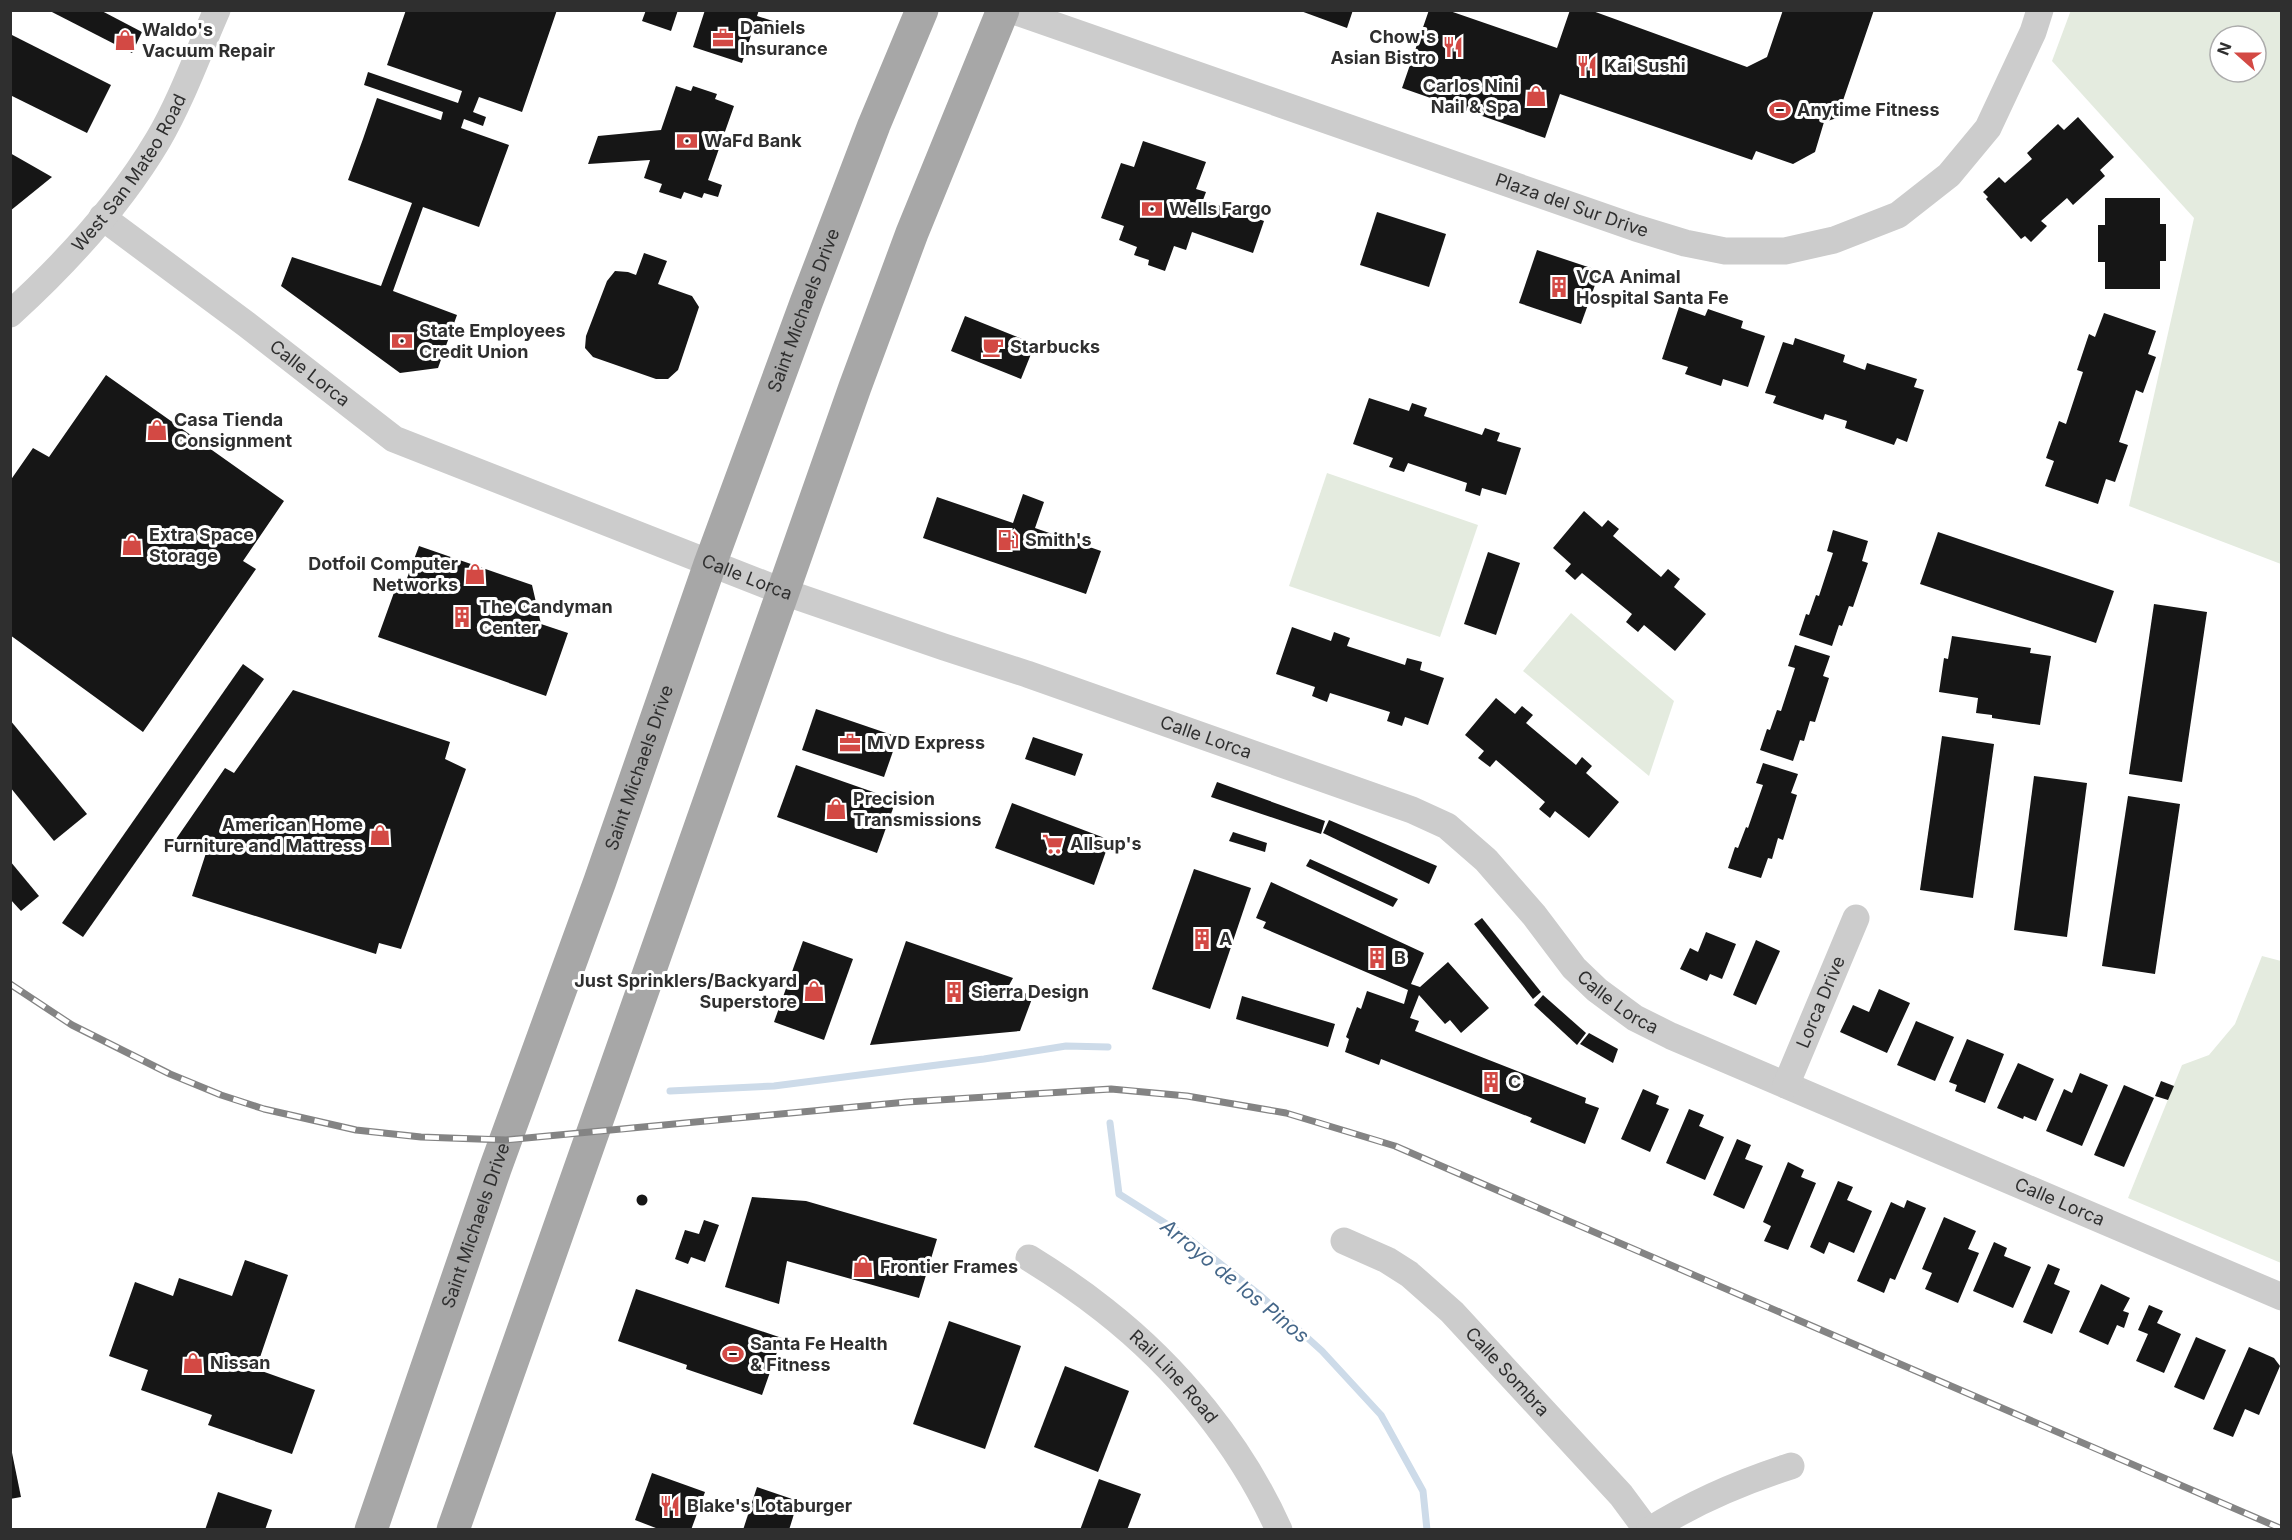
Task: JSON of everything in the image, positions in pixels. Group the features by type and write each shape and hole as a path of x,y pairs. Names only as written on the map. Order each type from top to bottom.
{"main road":[{"name":"Saint Michaels Drive","path":"371,1530 499,1159 600,881 710,564 810,292 874,125 922,10"},
{"path":"453,1530 799,545 912,233 1003,10"}],"street":[{"name":"West San Mateo Road","path":"10,314 45,282 129,186 159,138 217,10"},
{"name":"Plaza del Sur Drive","path":"1011,10 1636,228 1685,243 1725,251 1785,251 1834,240 1898,214 1907,208 1949,175 1988,128 2033,32 2040,10"},
{"name":"Calle Lorca","path":"102,217 246,324 394,439 784,592 944,648 1027,674 1412,810 1447,826 1486,860 1534,915 1574,968 1598,990 1635,1018 1671,1036 2282,1297"},
{"name":"Lorca Drive","path":"1786,1085 1856,918"},
{"name":"Calle Sombra","path":"1344,1241 1388,1260 1409,1274 1452,1312 1621,1494 1648,1530"},
{"name":"Rail Line Road","path":"1029,1258 1104,1310 1164,1365 1194,1398 1230,1444 1246,1468 1279,1530"},
{"path":"1648,1530 1687,1508 1732,1487 1791,1466"}],"shaded area":[{"path":"2071,10 2281,11 2281,564 2129,506 2194,218 2052,61"},
{"path":"1327,473 1478,525 1440,637 1289,586"},
{"path":"1571,613 1674,701 1649,776 1523,671"},
{"path":"2262,956 2281,961 2281,1263 2128,1198 2182,1065 2209,1055 2235,1024"}],"building":[{"path":"48,10 100,10 142,32 132,53"},
{"path":"406,10 557,10 522,112 479,97 473,112 486,117 483,126 464,119 461,128 509,145 479,227 423,207 393,291 457,315 438,368 400,373 281,286 292,257 381,286 412,203 348,180 377,98 441,120 443,112 364,85 368,72 458,103 462,91 387,65"},
{"path":"646,10 678,10 671,31 642,21"},
{"name":"Daniels Insurance","path":"705,10 759,10 757,16 776,22 771,35 753,29 742,63 693,47"},
{"path":"1298,10 1353,10 1347,28"},
{"path":"1429,10 1447,10 1557,48 1570,10 1590,10 1747,67 1767,57 1783,10 1874,10 1837,118 1824,122 1815,152 1793,164 1756,151 1752,160 1560,94 1545,138 1402,88"},
{"path":"10,34 111,85 87,133 10,95"},
{"path":"676,86 691,91 693,86 717,94 715,99 734,106 708,180 722,185 718,197 704,193 702,198 684,192 681,199 659,192 662,184 644,178 650,160 588,164 598,136 661,130"},
{"path":"2078,117 2114,157 2100,170 2105,176 2073,205 2067,198 2041,221 2047,226 2031,242 2025,236 2021,239 1986,199 1988,197 1983,192 1999,177 2005,183 2032,159 2027,153 2058,124 2064,130"},
{"name":"Wells Fargo","path":"1143,141 1206,162 1196,189 1206,192 1203,200 1264,221 1253,253 1192,232 1186,250 1174,246 1165,271 1148,265 1149,260 1134,255 1137,247 1119,240 1124,226 1101,218 1121,163 1134,167"},
{"path":"10,153 52,177 10,211"},
{"path":"2105,198 2160,198 2160,224 2166,224 2166,261 2160,261 2160,289 2105,289 2105,262 2098,262 2098,225 2105,225"},
{"path":"1377,212 1446,234 1429,287 1360,265"},
{"name":"VCA Animal Hospital Santa Fe","path":"1537,250 1600,271 1581,324 1519,303"},
{"name":"State Employees Credit Union","path":"644,253 667,261 658,284 692,296 699,307 678,370 668,379 656,379 593,357 585,348 586,336 607,281 615,271 636,275"},
{"path":"1679,307 1705,316 1708,309 1743,321 1741,328 1765,336 1748,387 1723,379 1721,386 1685,374 1688,367 1662,359"},
{"path":"2104,313 2156,331 2148,354 2156,357 2143,393 2136,390 2119,442 2128,445 2115,482 2106,479 2098,504 2045,486 2054,461 2046,458 2059,421 2066,424 2083,372 2077,370 2089,334 2095,337"},
{"name":"Starbucks","path":"965,316 1035,344 1021,379 951,351"},
{"path":"1795,338 1845,355 1843,362 1865,370 1867,363 1917,379 1914,387 1924,390 1907,442 1897,438 1894,445 1845,428 1847,421 1825,414 1823,420 1773,403 1776,396 1765,393 1783,342 1793,345"},
{"name":"Extra Space Storage","path":"106,375 284,501 243,561 256,569 143,732 10,635 10,481 33,448 49,457"},
{"path":"1369,398 1409,411 1412,403 1427,408 1424,416 1482,435 1485,428 1500,433 1497,441 1521,448 1506,495 1482,488 1480,496 1465,491 1467,483 1408,463 1404,472 1389,467 1393,458 1353,444"},
{"path":"1023,494 1044,502 1035,528 1101,551 1086,594 923,538 937,497 1013,523"},
{"path":"1584,511 1602,527 1608,520 1619,529 1613,536 1661,577 1668,569 1680,579 1674,587 1706,614 1675,651 1644,625 1638,632 1626,622 1632,614 1582,573 1575,580 1565,571 1571,564 1553,548"},
{"path":"1833,530 1868,541 1862,561 1868,563 1853,607 1849,606 1832,646 1799,635 1806,614 1809,615 1816,595 1819,596 1833,553 1827,551"},
{"path":"1938,532 2114,591 2096,643 1920,584"},
{"name":"The Candyman Center","path":"419,546 532,585 541,624 568,633 546,696 378,637 396,587 403,589"},
{"path":"1488,552 1520,563 1496,635 1464,624"},
{"path":"2154,604 2207,612 2182,782 2129,774"},
{"path":"1292,627 1331,641 1334,632 1350,638 1347,646 1405,665 1407,658 1422,662 1420,670 1444,678 1428,725 1405,717 1402,726 1387,721 1390,712 1330,693 1327,702 1312,696 1315,687 1276,674"},
{"path":"1952,636 2031,648 2030,653 2051,656 2040,725 1992,718 1992,715 1976,713 1978,698 1939,692 1944,658 1948,659"},
{"path":"1795,645 1830,656 1823,676 1829,678 1815,722 1810,721 1804,741 1800,740 1793,761 1760,750 1777,710 1781,711 1795,668 1788,666"},
{"path":"243,664 264,679 83,937 62,923"},
{"path":"293,690 450,742 445,759 466,769 401,949 379,943 376,954 192,896 206,853 174,842 225,768 234,773"},
{"path":"1496,698 1515,714 1522,706 1533,715 1526,723 1576,765 1582,757 1592,766 1586,773 1619,802 1589,838 1555,811 1550,818 1539,809 1545,802 1496,760 1490,767 1478,758 1484,751 1465,735"},
{"name":"MVD Express","path":"816,709 898,737 884,777 802,750"},
{"path":"10,720 87,814 54,841 10,787"},
{"path":"1942,736 1994,744 1973,898 1920,890"},
{"path":"1033,737 1083,754 1075,776 1025,759"},
{"path":"1763,763 1798,774 1791,793 1797,795 1783,840 1778,838 1772,859 1768,858 1761,878 1728,868 1735,847 1738,848 1746,827 1748,828 1763,785 1756,783"},
{"name":"Precision Transmissions","path":"796,765 896,800 877,853 777,817"},
{"path":"2034,776 2087,783 2067,937 2014,930"},
{"path":"1217,782 1325,821 1321,834 1211,797"},
{"path":"2128,796 2180,804 2155,974 2102,966"},
{"name":"Allsup's","path":"1012,803 1110,840 1094,885 995,848"},
{"path":"1329,820 1437,866 1429,884 1323,833"},
{"path":"1233,832 1267,843 1265,852 1229,841"},
{"path":"1310,859 1398,899 1393,907 1306,866"},
{"path":"10,861 39,896 21,911 10,899"},
{"name":"A","path":"1194,869 1251,888 1210,1009 1152,989"},
{"path":"1271,882 1424,953 1411,984 1420,987 1448,962 1489,1008 1461,1033 1450,1020 1445,1024 1419,995 1410,1018 1419,1021 1415,1031 1586,1098 1585,1103 1599,1108 1585,1144 1530,1122 1532,1118 1381,1059 1379,1065 1345,1052 1349,1039 1346,1037 1357,1007 1361,1009 1367,991 1404,1004 1408,990 1263,928 1266,922 1256,918"},
{"path":"1482,918 1541,992 1533,999 1474,924"},
{"path":"1706,932 1736,944 1722,979 1710,974 1707,981 1680,969 1690,948 1698,952"},
{"path":"1756,940 1780,951 1756,1005 1733,995"},
{"name":"Just Sprinklers/Backyard Superstore","path":"803,941 853,959 824,1040 774,1022"},
{"name":"Sierra Design","path":"906,941 1013,978 1008,987 1033,996 1020,1031 870,1045"},
{"path":"1879,989 1910,1003 1887,1053 1840,1032 1853,1005 1869,1012"},
{"path":"1543,995 1586,1033 1577,1045 1534,1005"},
{"path":"1242,996 1335,1024 1328,1047 1236,1019"},
{"path":"1916,1021 1954,1037 1935,1081 1897,1065"},
{"path":"1589,1033 1618,1049 1613,1063 1580,1044"},
{"path":"1967,1039 2004,1054 1985,1103 1955,1091 1957,1085 1949,1082"},
{"path":"2018,1063 2054,1079 2036,1121 2024,1116 2023,1119 1997,1108"},
{"path":"2080,1073 2108,1085 2082,1146 2046,1131 2064,1089 2072,1093"},
{"path":"2161,1081 2174,1086 2168,1100 2155,1096"},
{"path":"2124,1085 2154,1098 2124,1167 2094,1155"},
{"path":"1643,1089 1659,1096 1656,1104 1669,1109 1650,1152 1621,1139"},
{"path":"1689,1109 1704,1115 1699,1126 1724,1137 1705,1180 1666,1163"},
{"path":"1737,1139 1751,1145 1745,1159 1763,1166 1744,1209 1713,1195"},
{"path":"1788,1162 1804,1170 1801,1177 1816,1183 1788,1250 1764,1241 1771,1226 1763,1222"},
{"path":"1838,1181 1853,1187 1847,1200 1872,1211 1854,1253 1829,1242 1824,1254 1810,1247"},
{"path":"642,1194 648,1200 642,1206 636,1200"},
{"path":"752,1197 806,1201 937,1239 919,1298 787,1261 779,1304 725,1287"},
{"path":"1907,1200 1926,1208 1895,1280 1890,1278 1884,1293 1857,1281 1891,1202 1904,1208"},
{"path":"1944,1217 1976,1231 1968,1249 1979,1253 1958,1303 1925,1289 1932,1273 1922,1269"},
{"path":"704,1220 719,1225 705,1262 691,1257 688,1264 675,1259 685,1230 699,1234"},
{"path":"1994,1242 2007,1248 2004,1256 2031,1267 2013,1308 1973,1291"},
{"name":"Nissan","path":"245,1260 288,1275 256,1369 315,1390 292,1454 208,1425 212,1415 141,1390 148,1370 109,1356 135,1282 173,1296 179,1278 232,1296"},
{"path":"2048,1264 2060,1269 2054,1284 2070,1291 2052,1334 2023,1322"},
{"path":"2101,1284 2130,1298 2123,1311 2129,1313 2124,1328 2117,1325 2108,1345 2079,1332"},
{"path":"636,1289 782,1338 762,1395 686,1369 687,1365 618,1341"},
{"path":"2149,1305 2163,1311 2157,1323 2181,1334 2164,1373 2136,1361 2148,1334 2138,1330"},
{"path":"949,1321 1021,1346 985,1449 913,1424"},
{"path":"2196,1337 2226,1350 2204,1400 2174,1387"},
{"path":"2249,1347 2274,1358 2280,1366 2259,1415 2245,1409 2233,1437 2213,1429"},
{"path":"1065,1366 1129,1391 1098,1472 1034,1447"},
{"path":"10,1443 21,1497 10,1499"},
{"name":"Blake's Lotaburger","path":"652,1473 705,1492 691,1530 661,1530 635,1520"},
{"path":"1099,1479 1141,1494 1127,1530 1080,1530"},
{"path":"757,1487 798,1501 789,1530 743,1530"},
{"path":"218,1492 272,1510 265,1530 205,1530"}],"waterway":[{"path":"670,1091 774,1086 1066,1046 1108,1047"},
{"name":"Arroyo de los Pinos","path":"1110,1123 1119,1194 1184,1235 1261,1296 1322,1351 1381,1415 1423,1491 1427,1530"}],"railway":[{"path":"10,984 72,1025 170,1074 221,1095 264,1109 356,1130 421,1137 506,1140 907,1102 1111,1089 1187,1096 1286,1113 1395,1146 2282,1529"}],"place":[{"name":"Daniels Insurance","path":"723,38"},
{"name":"Waldo's Vacuum Repair","path":"125,40"},
{"name":"Chow's Asian Bistro","path":"1453,47"},
{"name":"Kai Sushi","path":"1587,66"},
{"name":"Carlos Nini Nail & Spa","path":"1536,96"},
{"name":"Anytime Fitness","path":"1780,110"},
{"name":"WaFd Bank","path":"687,141"},
{"name":"Wells Fargo","path":"1152,209"},
{"name":"VCA Animal Hospital Santa Fe","path":"1559,287"},
{"name":"State Employees Credit Union","path":"402,341"},
{"name":"Starbucks","path":"993,347"},
{"name":"Casa Tienda Consignment","path":"157,430"},
{"name":"Smith's","path":"1008,540"},
{"name":"Extra Space Storage","path":"132,545"},
{"name":"Dotfoil Computer Networks","path":"475,574"},
{"name":"The Candyman Center","path":"462,617"},
{"name":"MVD Express","path":"850,743"},
{"name":"Precision Transmissions","path":"836,809"},
{"name":"American Home Furniture and Mattress","path":"380,835"},
{"name":"Allsup's","path":"1053,844"},
{"name":"A","path":"1202,939"},
{"name":"B","path":"1377,958"},
{"name":"Just Sprinklers/Backyard Superstore","path":"814,991"},
{"name":"Sierra Design","path":"954,992"},
{"name":"C","path":"1491,1082"},
{"name":"Frontier Frames","path":"863,1267"},
{"name":"Santa Fe Health & Fitness","path":"733,1354"},
{"name":"Nissan","path":"193,1363"},
{"name":"Blake's Lotaburger","path":"670,1506"}]}
